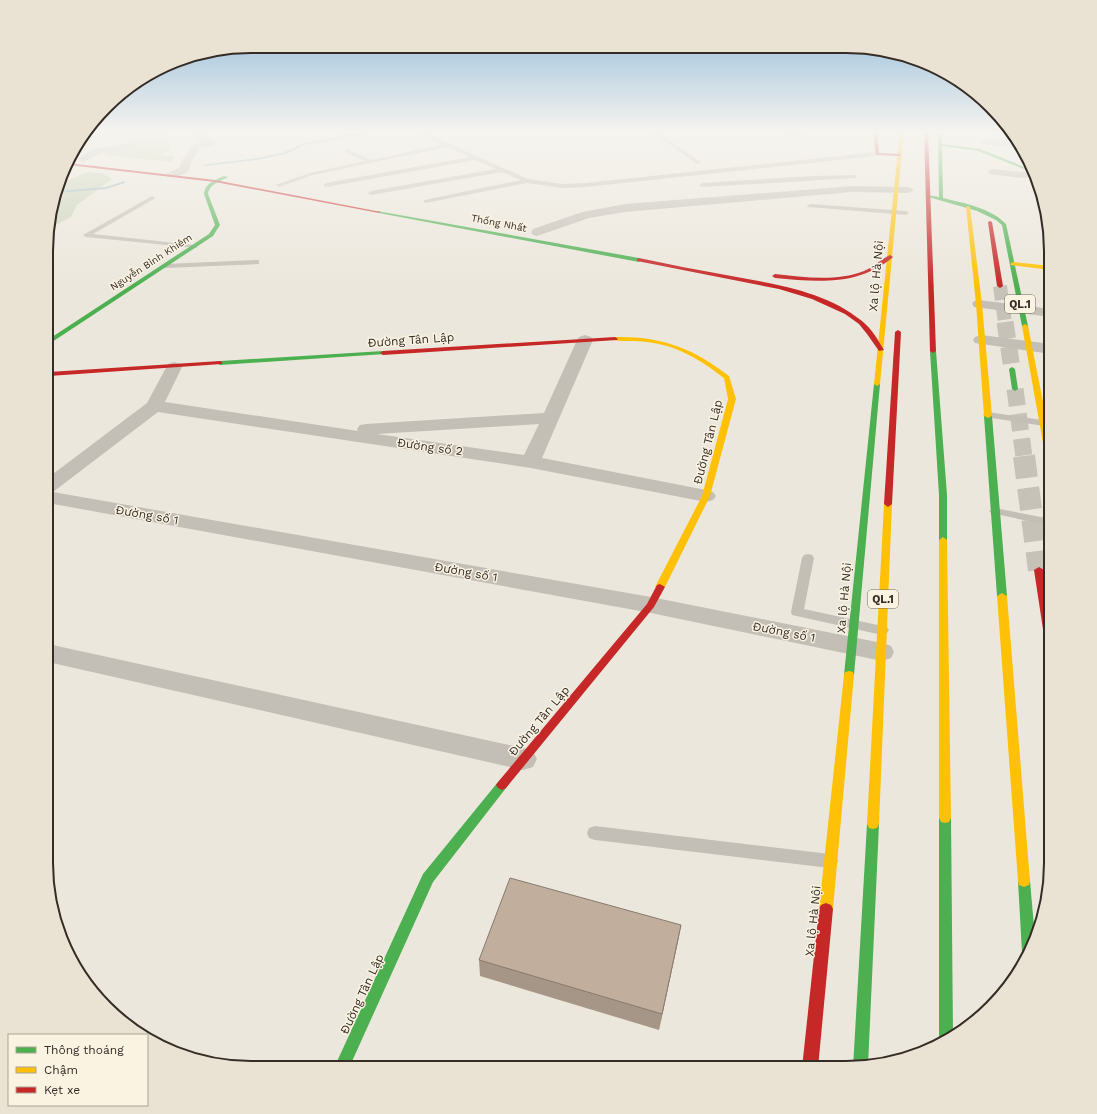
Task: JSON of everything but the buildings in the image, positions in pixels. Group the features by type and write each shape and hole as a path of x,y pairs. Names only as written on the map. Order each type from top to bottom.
{"main road":[{"name":"Nguyễn Bỉnh Khiêm","path":"53,336 212,235 218,225 206,194 206,189 213,183"},
{"name":"Thống Nhất","path":"226,183 761,278 804,279 845,277 875,269 887,261 890,257"},
{"name":"Thống Nhất","path":"268,183 700,262"},
{"name":"Xa lộ Hà Nội","path":"860,1061 882,652 881,350 889,303 890,257 894,212 905,199 903,183"},
{"path":"927,183 933,366 943,495 946,1033"},
{"path":"927,196 941,198 941,183"},
{"name":"QL.1","path":"941,198 989,214 999,219 1004,224 1028,346 1044,411"},
{"path":"968,207 979,304 996,511 1028,941"},
{"name":"QL.1","path":"989,214 1000,286"},
{"path":"1013,264 1044,267"},
{"name":"Thống Nhất","path":"761,278 809,296 838,309 861,324 869,332 881,350"},
{"name":"Xa lộ Hà Nội","path":"811,1061 853,636 899,320"},
{"name":"Đường Tân Lập","path":"53,374 174,368 585,340 639,338 670,344 692,352 727,377 732,399 706,496 651,605 523,759 428,878 344,1061"},
{"path":"1012,369 1015,390"},
{"path":"1039,570 1044,603"}],"street":[{"path":"537,232 586,215 624,208 852,189 905,199"},
{"path":"979,304 1044,312"},
{"path":"531,462 549,418 585,340"},
{"path":"981,340 1044,348"},
{"path":"53,483 154,406 174,368"},
{"name":"Đường số 2","path":"154,406 531,462 706,496"},
{"path":"325,432 448,423 549,418"},
{"name":"Đường số 1","path":"53,498 651,605 853,636 882,652"},
{"path":"53,654 523,759"}],"lane":[{"path":"279,185 285,183"},
{"path":"326,185 337,183"},
{"path":"371,194 431,183"},
{"path":"426,201 517,183"},
{"path":"541,183 563,186 605,183"},
{"path":"702,185 732,183"},
{"path":"852,189 853,183"},
{"path":"152,198 86,235 194,247"},
{"path":"810,206 894,212 905,199"},
{"path":"165,266 256,262"},
{"path":"988,415 1044,423"},
{"path":"996,511 1044,521"},
{"path":"808,558 797,612 853,636 882,630"},
{"path":"595,833 831,862"}],"green space":[{"path":"65,183 107,183 77,205 71,217 55,225"}],"waterway":[{"path":"63,192 106,188 121,183"}],"tunnel":[{"path":"1000,286 1005,323"},
{"path":"1005,322 1012,369"},
{"path":"1015,389 1024,457"},
{"path":"1024,456 1039,570"}],"traffic: fast":[{"path":"53,339 211,235 218,225 206,194 206,190 213,183"},
{"path":"941,183 941,198"},
{"path":"927,196 956,202 979,210 989,214 1004,224 1025,326"},
{"path":"379,212 639,260"},
{"path":"933,351 943,495 943,540"},
{"path":"220,363 383,353"},
{"path":"1012,369 1015,389"},
{"path":"849,675 877,384"},
{"path":"988,416 1002,596"},
{"path":"344,1061 428,878 502,785"},
{"path":"945,818 946,1033"},
{"path":"860,1061 873,824"},
{"path":"1024,881 1028,941"}],"traffic: slow":[{"path":"877,384 897,183"},
{"path":"968,207 979,304 988,416"},
{"path":"1013,264 1044,267"},
{"path":"1025,326 1044,428"},
{"path":"615,339 661,342 688,352 714,367 727,377 732,399 706,496 660,587"},
{"path":"873,824 888,504"},
{"path":"943,540 945,818"},
{"path":"1002,596 1024,881"},
{"path":"826,909 849,675"}],"traffic: jam":[{"path":"226,183 379,212"},
{"path":"928,183 933,351"},
{"path":"990,222 1000,286"},
{"path":"775,276 805,279 836,279 851,277 865,273 890,257"},
{"path":"639,260 779,287 815,297 847,313 861,323 870,332 881,350"},
{"path":"888,504 898,332"},
{"path":"383,353 615,339"},
{"path":"53,374 220,363"},
{"path":"1039,570 1044,603"},
{"path":"502,785 651,605 660,587"},
{"path":"811,1061 826,909"}]}
